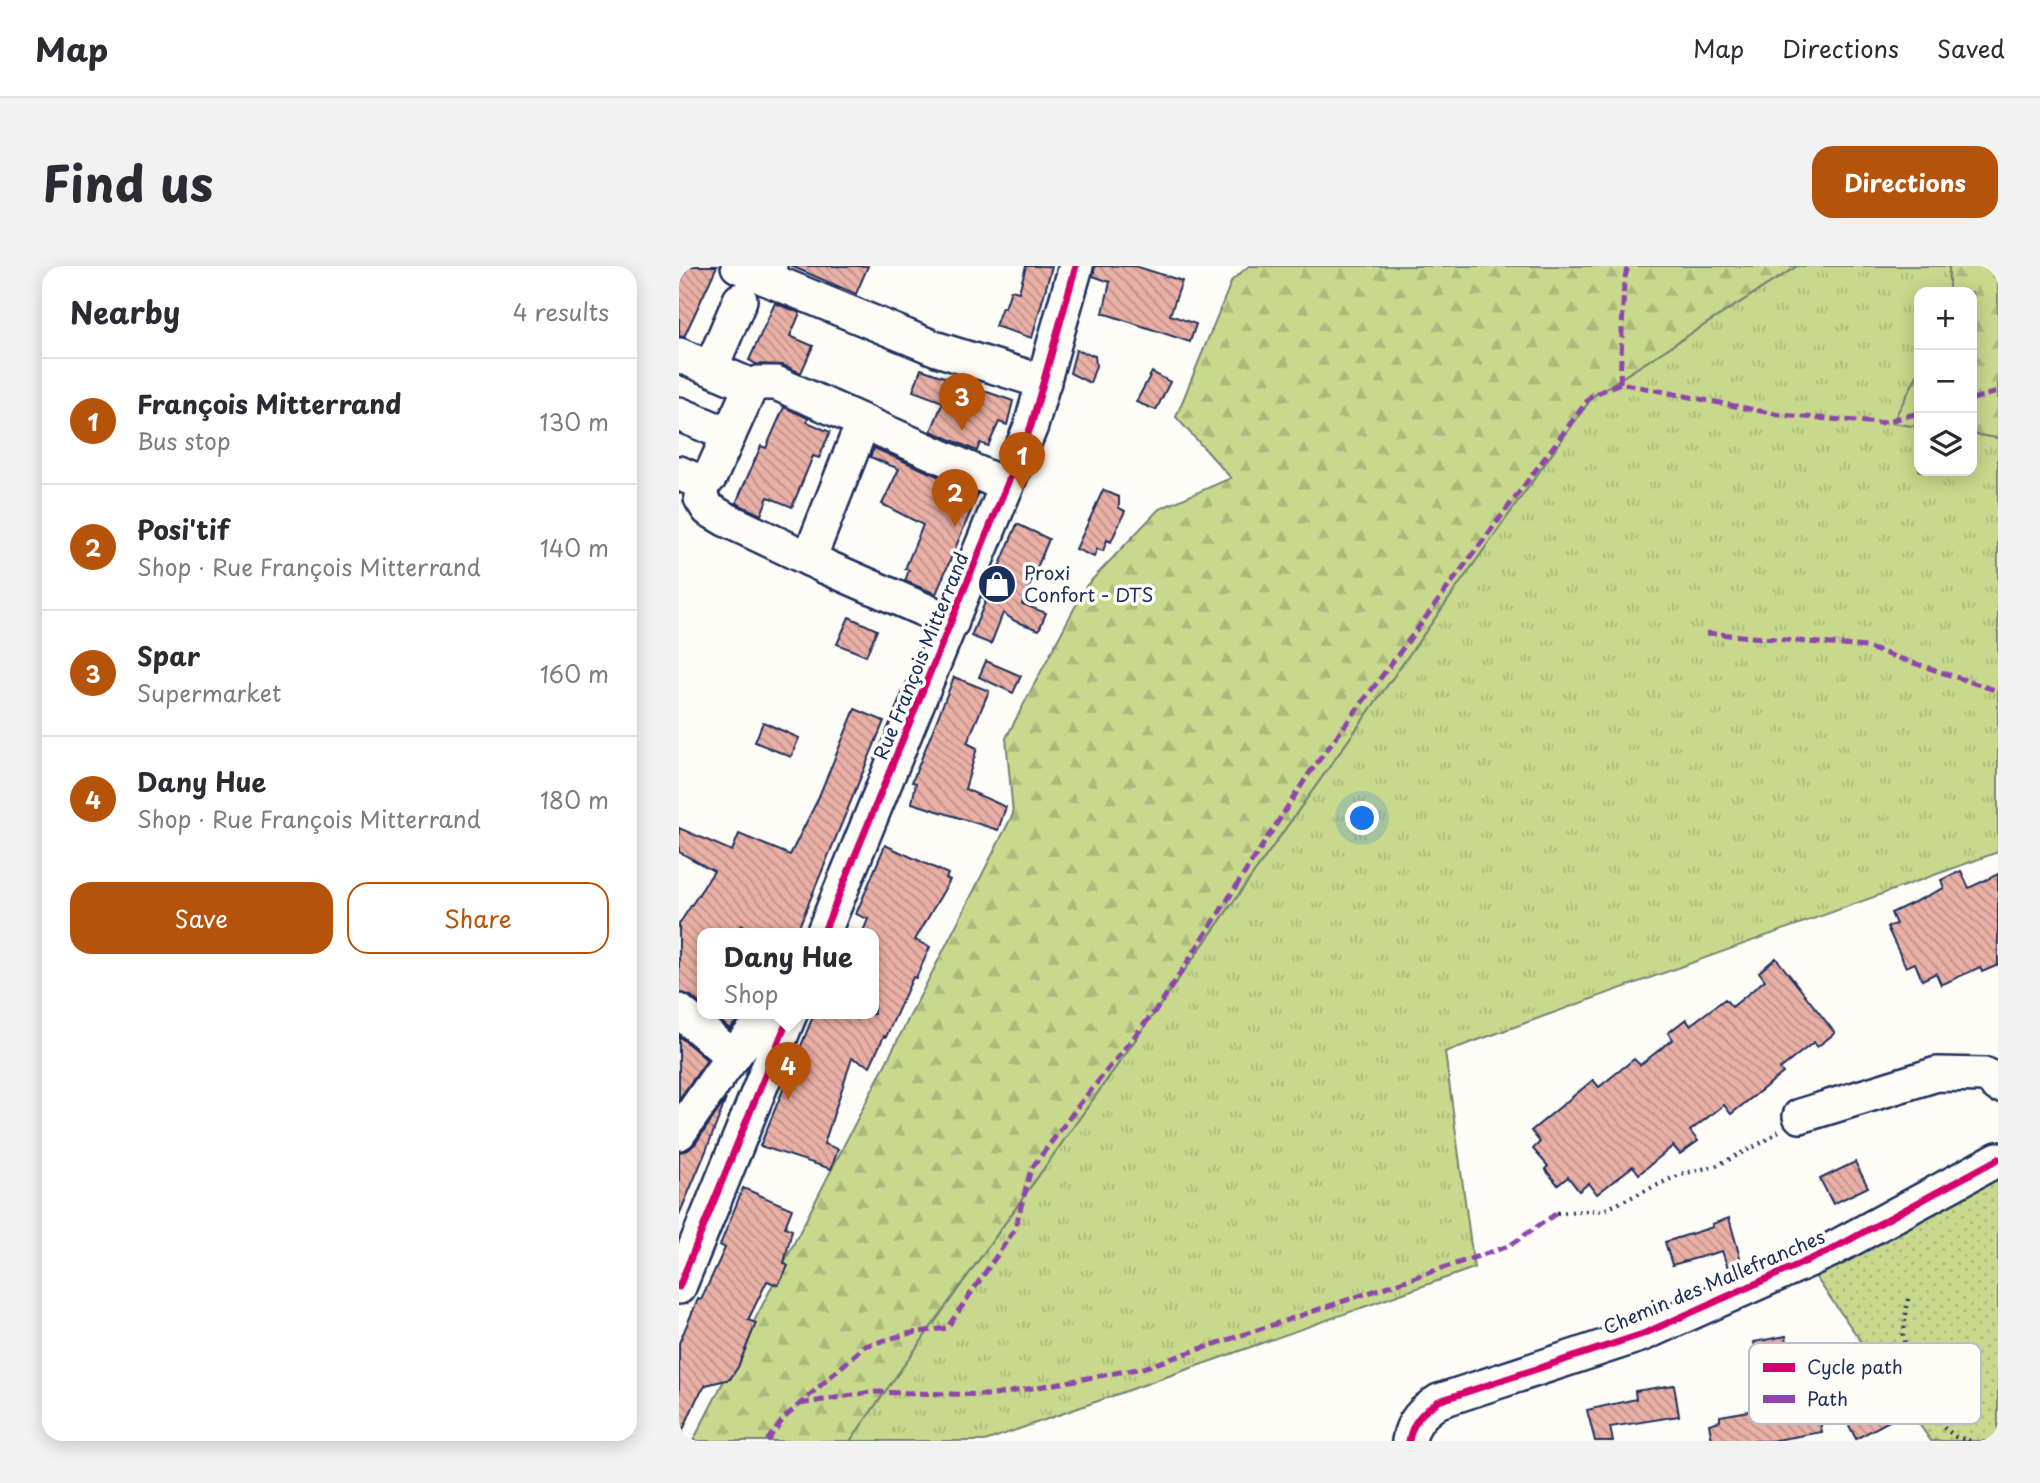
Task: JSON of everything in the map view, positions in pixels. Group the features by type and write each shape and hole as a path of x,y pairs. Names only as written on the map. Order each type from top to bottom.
{"street":[{"name":"Rue François Mitterrand","path":"825,928 1031,426 1076,266"},
{"path":"758,270 937,349 1044,382"},
{"path":"711,368 740,300"},
{"path":"679,355 751,386"},
{"path":"952,622 725,519 708,509 690,478 710,477 751,386 758,383 776,383 1007,486"},
{"path":"679,414 729,435"},
{"path":"809,559 856,440"},
{"path":"679,1012 733,1057"},
{"path":"679,1133 733,1057 766,1019"},
{"path":"679,1287 788,1019"},
{"path":"1800,1115 1937,1074 1986,1075 1998,1085"},
{"name":"Chemin des Mallefranches","path":"1409,1441 1416,1421 1424,1410 1439,1401 1643,1334 1829,1251 1998,1159"}],"path":[{"path":"1557,1213 1604,1210 1681,1174 1716,1166 1765,1141 1800,1115"},
{"path":"1904,1343 1908,1298"},
{"path":"1942,1424 1956,1437 1971,1441"}],"green space":[{"path":"1249,266 1797,266 1593,396 850,1441 693,1441 1013,814 1006,738 1086,586 1159,509 1231,478 1176,417 1232,280"},
{"path":"1797,266 1949,266 1949,287 1914,287 1914,382 1893,423 1914,426 1914,476 1977,476 1977,435 1998,438 1998,852 1445,1052 1474,1268 985,1441 850,1441 1593,396"},
{"path":"1949,266 1998,266 1998,438 1977,435 1977,287 1949,287"},
{"path":"1914,381 1914,426 1892,423"},
{"path":"1998,1169 1998,1441 1931,1441 1919,1424 1981,1424 1981,1343 1862,1343 1815,1276"}],"building":[{"path":"688,266 717,266 684,337 679,336 679,284"},
{"path":"791,266 868,266 856,294"},
{"path":"1026,266 1052,266 1032,338 995,326 1011,290 1019,292"},
{"path":"1095,266 1135,266 1182,281 1170,315 1196,324 1190,342 1103,313 1110,282 1093,276"},
{"path":"775,303 800,313 790,336 813,346 801,373 783,365 756,364 749,360"},
{"path":"1076,350 1095,356 1096,366 1090,383 1070,373"},
{"path":"921,369 1013,401 1007,425 999,422 988,446 980,443 977,451 931,431 943,402 913,391"},
{"path":"1152,372 1170,382 1156,410 1136,402"},
{"path":"784,407 808,418 807,422 830,432 819,458 813,456 792,507 768,497 761,515 736,503 761,446 766,448"},
{"path":"874,448 978,494 936,594 905,581 909,570 905,569 923,525 882,504 899,469 870,457"},
{"path":"1103,490 1119,497 1119,508 1125,511 1111,542 1107,540 1103,551 1097,549 1094,557 1076,549"},
{"path":"1017,524 1049,539 1022,604 1046,613 1039,630 1015,621 1003,613 991,644 971,636 986,600 982,597 985,589 989,591"},
{"path":"849,617 877,630 866,656 837,644"},
{"path":"986,661 1021,676 1013,693 979,677"},
{"path":"954,677 989,691 967,743 977,748 965,789 1006,807 998,830 912,803 916,783 912,782"},
{"path":"855,709 884,721 798,928 747,928 741,925 739,928 697,928 697,1001 679,992 679,924 714,871 679,852 679,828 732,851 739,834 790,855 817,801"},
{"path":"763,722 799,738 791,757 755,742"},
{"path":"885,845 948,874 946,878 950,880 915,940 930,947 886,1037 884,1036 870,1066 852,1058 824,1144 838,1149 831,1169 760,1146 812,1019 879,1019 879,928 864,928 868,919 856,914"},
{"path":"1961,871 1969,888 1998,874 1998,965 1982,972 1980,967 1941,985 1936,973 1922,980 1915,963 1906,967 1887,927 1896,924 1891,913 1944,888 1941,880"},
{"path":"1776,958 1835,1033 1817,1047 1814,1042 1780,1069 1783,1073 1731,1114 1724,1105 1690,1131 1698,1141 1680,1154 1673,1146 1639,1174 1633,1166 1597,1194 1589,1183 1579,1191 1568,1177 1558,1185 1545,1169 1548,1166 1533,1149 1540,1142 1531,1131 1593,1080 1599,1087 1634,1059 1640,1065 1673,1039 1668,1033 1686,1019 1690,1025 1725,999 1732,1007 1765,980 1759,972"},
{"path":"718,1019 739,1019 730,1029"},
{"path":"679,1036 707,1060 679,1099"},
{"path":"726,1099 679,1215 679,1152 688,1150 695,1144"},
{"path":"1855,1162 1868,1187 1833,1204 1820,1179"},
{"path":"743,1188 792,1209 785,1227 792,1230 784,1263 788,1266 778,1285 767,1281 748,1320 756,1323 738,1367 730,1379 706,1385 697,1398 679,1439 679,1343 725,1248 720,1245"},
{"path":"1729,1218 1743,1268 1730,1274 1722,1251 1672,1265 1665,1242 1713,1227 1712,1224"},
{"path":"1786,1336 1787,1343 1754,1343"},
{"path":"1674,1385 1679,1416 1610,1427 1613,1441 1595,1441 1587,1410 1636,1399 1635,1391"},
{"path":"1749,1411 1749,1424 1821,1424 1822,1432 1771,1441 1712,1441 1709,1424 1720,1421 1720,1416"},
{"path":"1848,1424 1884,1424 1856,1439"}],"marked path":[{"path":"1620,383 1624,281 1628,266"},
{"path":"767,1441 784,1418 865,1346 906,1334 947,1328 1015,1229 1031,1169 1159,1006 1308,775 1591,396 1620,383 1780,415 1880,423 1914,414"},
{"path":"1977,398 1998,392"},
{"path":"1706,633 1866,647 1998,691"},
{"path":"800,1404 870,1392 994,1395 1143,1368 1509,1246 1557,1213"}],"cycle path":[{"path":"825,928 1031,426 1076,266"},
{"path":"679,1287 788,1019"},
{"path":"1409,1441 1419,1418 1439,1401 1643,1334 1829,1251 1998,1159"}],"place":[{"name":"Spar","path":"962,431"},
{"name":"François Mitterrand","path":"1022,490"},
{"name":"Posi'tif","path":"955,527"},
{"name":"Proxi Confort - DTS","path":"997,584"},
{"name":"Dany Hue","path":"788,1100"}]}
